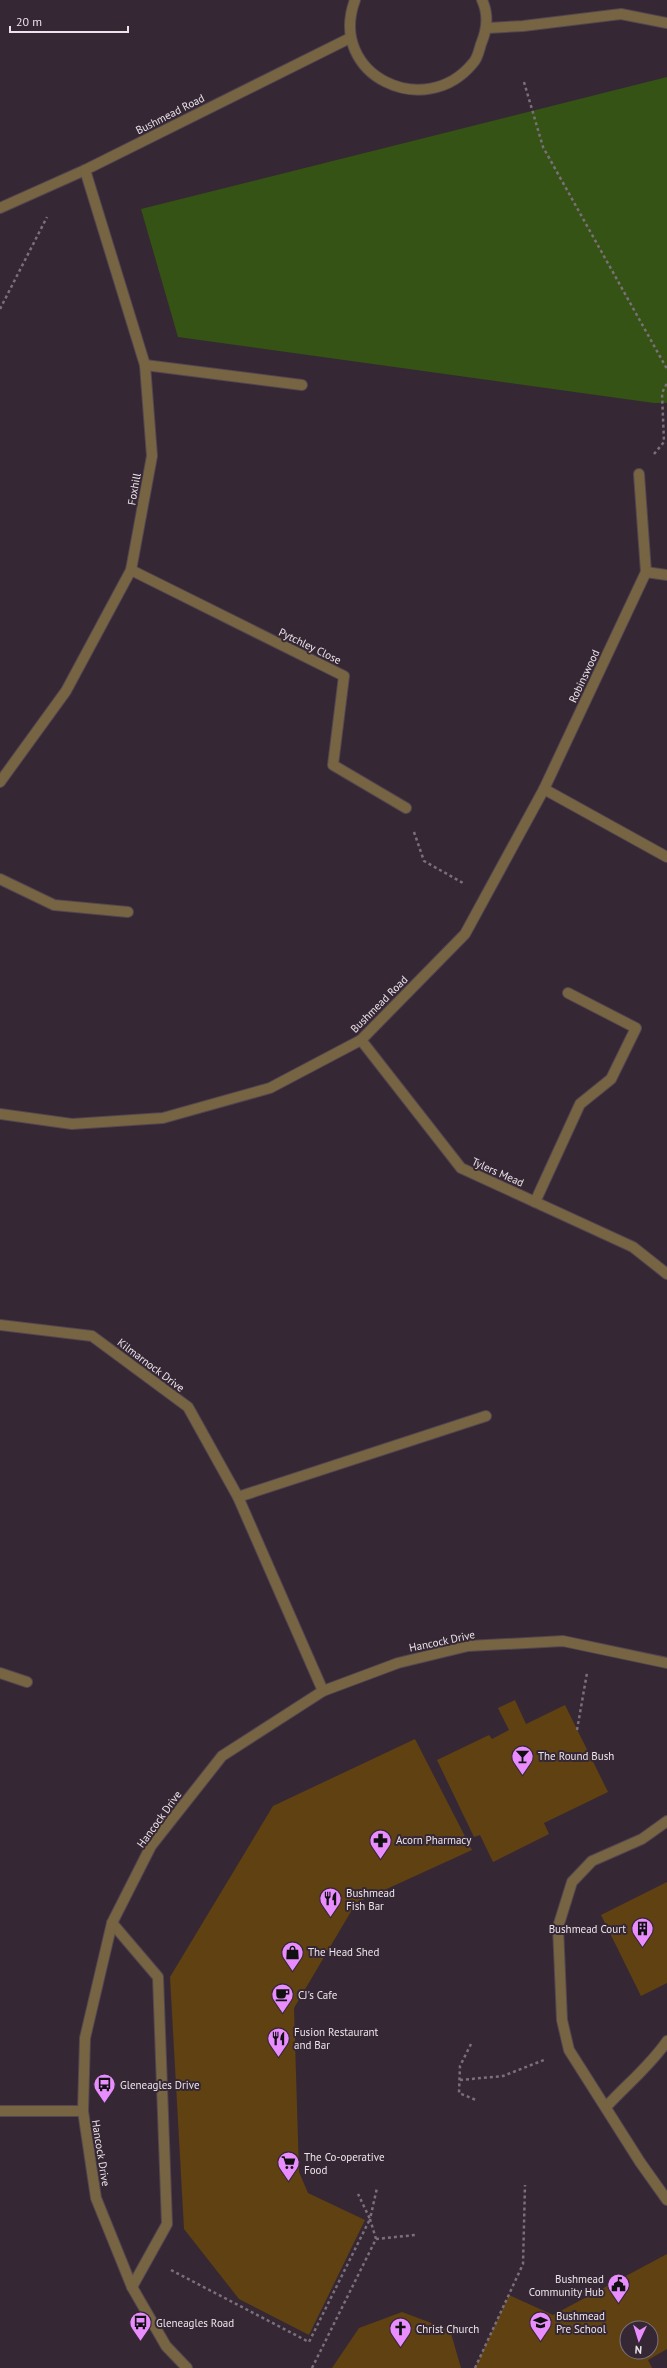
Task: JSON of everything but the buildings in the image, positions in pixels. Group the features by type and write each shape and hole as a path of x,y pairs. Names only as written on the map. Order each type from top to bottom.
{"street":[{"path":"355,0 350,15 350,38 362,64 381,80 398,88 419,91 442,86 460,77 475,62 488,28 482,0"},
{"path":"488,28 524,26 621,14 667,24"},
{"name":"Bushmead Road","path":"0,208 84,170 350,38"},
{"name":"Foxhill","path":"0,782 66,691 131,570 152,456 145,365 84,170"},
{"path":"145,365 302,385"},
{"name":"Robinswood","path":"544,790 646,572 639,474"},
{"name":"Pytchley Close","path":"131,570 344,676 333,766 406,808"},
{"path":"646,572 667,575"},
{"path":"544,790 667,857"},
{"name":"Bushmead Road","path":"0,1114 72,1124 163,1118 270,1088 362,1040 465,934 544,790"},
{"path":"0,879 54,905 128,912"},
{"path":"535,1202 580,1104 611,1079 636,1028 568,993"},
{"name":"Tylers Mead","path":"362,1040 461,1168 633,1246 667,1274"},
{"name":"Kilmarnock Drive","path":"0,1325 92,1336 188,1407 238,1497 323,1692"},
{"path":"238,1497 486,1416"},
{"name":"Hancock Drive","path":"187,2368 166,2346 132,2287 96,2198 83,2111 85,2038 112,1923 151,1846 222,1756 323,1692 398,1663 468,1646 563,1641 667,1663"},
{"path":"0,1673 27,1682"},
{"path":"667,1821 642,1839 592,1862 572,1882 558,1927 562,2020 568,2050 640,2162 667,2200"},
{"path":"112,1923 158,1977 167,2224 132,2287"},
{"path":"606,2107 632,2078 648,2065 667,2041"},
{"path":"0,2111 83,2111"}],"path":[{"path":"524,82 543,147 667,369"},
{"path":"0,309 52,211"},
{"path":"639,474 664,442 662,393 667,383"},
{"path":"406,808 424,861 486,896"},
{"path":"577,1730 592,1647"},
{"path":"471,2044 460,2066 459,2093 476,2100"},
{"path":"460,2080 503,2076 568,2050"},
{"path":"475,2368 523,2264 525,2185"},
{"path":"148,2258 309,2342 370,2219 377,2188"},
{"path":"312,2368 376,2239 370,2219 358,2194"},
{"path":"376,2239 414,2236"}],"green space":[{"path":"667,77 667,403 654,403 178,337 141,209"}],"place":[{"name":"The Round Bush","path":"522,1776"},
{"name":"Acorn Pharmacy","path":"380,1860"},
{"name":"Bushmead Fish Bar","path":"331,1918"},
{"name":"Bushmead Court","path":"642,1948"},
{"name":"The Head Shed","path":"292,1972"},
{"name":"CJ's Cafe","path":"282,2014"},
{"name":"Fusion Restaurant and Bar","path":"279,2058"},
{"name":"Gleneagles Drive","path":"105,2104"},
{"name":"The Co-operative Food","path":"289,2182"},
{"name":"Bushmead Community Hub","path":"619,2304"},
{"name":"Gleneagles Road","path":"141,2342"},
{"name":"Bushmead Pre School","path":"540,2342"},
{"name":"Christ Church","path":"400,2348"}]}
